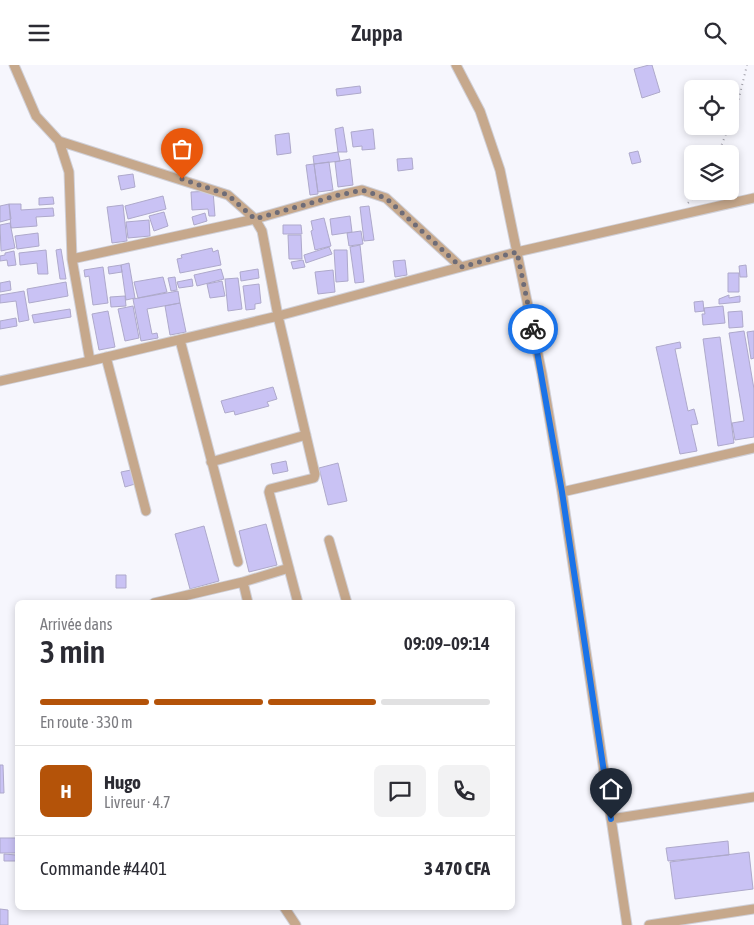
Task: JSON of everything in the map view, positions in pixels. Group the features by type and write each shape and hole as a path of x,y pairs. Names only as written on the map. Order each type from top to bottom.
{"street":[{"path":"14,65 36,116 59,141 69,172 72,259 90,361"},
{"path":"456,65 480,111 497,161 542,374 562,492 627,925"},
{"path":"59,141 228,195 255,219 262,231 278,316 315,474 314,478 270,489 269,492 297,600"},
{"path":"72,259 255,219 362,190 386,198 461,267"},
{"path":"0,381 278,316 517,252 754,198"},
{"path":"180,339 238,562"},
{"path":"106,357 146,511"},
{"path":"211,462 306,435"},
{"path":"562,492 754,448"},
{"path":"330,540 346,600"},
{"path":"167,600 243,582 289,568"},
{"path":"243,582 247,600"},
{"path":"611,819 754,797"},
{"path":"649,925 754,909"},
{"path":"286,910 296,925"}],"path":[{"path":"739,98 747,65"}],"building":[{"path":"652,65 660,92 642,98 634,69"},
{"path":"360,86 361,93 337,96 336,89"},
{"path":"343,127 347,152 338,152 335,129"},
{"path":"373,129 375,149 362,150 362,146 353,147 351,132"},
{"path":"289,133 291,153 277,155 275,135"},
{"path":"638,151 641,162 632,164 629,153"},
{"path":"338,152 340,161 314,164 313,156"},
{"path":"412,158 413,169 398,171 397,159"},
{"path":"350,159 353,185 338,187 335,162"},
{"path":"329,162 333,190 318,192 314,164"},
{"path":"314,164 318,194 310,195 306,165"},
{"path":"133,174 135,187 121,190 118,176"},
{"path":"213,191 215,216 209,216 208,209 192,210 191,192"},
{"path":"163,196 166,209 128,219 125,206"},
{"path":"53,197 54,204 39,205 39,198"},
{"path":"9,204 21,204 21,210 53,208 54,216 36,217 37,226 11,228"},
{"path":"9,204 11,219 0,222 0,206"},
{"path":"123,205 127,241 112,243 107,207"},
{"path":"369,206 374,240 364,241 360,207"},
{"path":"164,212 168,226 154,231 149,216"},
{"path":"205,213 207,221 194,225 192,217"},
{"path":"350,216 352,232 332,235 330,219"},
{"path":"324,218 331,246 315,250 311,221"},
{"path":"149,220 150,236 128,238 126,222"},
{"path":"10,223 15,248 1,251 0,225"},
{"path":"283,225 301,225 302,234 283,234"},
{"path":"361,231 363,244 349,246 347,233"},
{"path":"38,233 39,246 17,249 15,236"},
{"path":"288,235 301,235 302,259 289,259"},
{"path":"360,245 364,282 355,283 350,247"},
{"path":"329,247 332,254 306,263 304,255"},
{"path":"212,248 213,252 218,250 221,265 180,273 177,259 182,258 181,255"},
{"path":"61,249 66,279 60,279 56,250"},
{"path":"46,250 48,274 38,274 37,263 20,265 19,253"},
{"path":"334,250 347,250 348,281 336,282"},
{"path":"14,251 16,265 8,266 7,260 0,261 0,256"},
{"path":"303,260 305,267 293,269 291,262"},
{"path":"405,260 407,275 395,277 393,261"},
{"path":"129,263 135,298 126,300 121,265"},
{"path":"121,265 122,272 109,274 108,267"},
{"path":"746,265 747,277 740,277 739,266"},
{"path":"103,267 108,303 93,305 89,276 85,277 84,270"},
{"path":"221,269 224,279 197,286 194,275"},
{"path":"258,269 259,278 241,281 240,272"},
{"path":"333,270 335,292 318,294 315,272"},
{"path":"728,273 739,273 739,292 728,292"},
{"path":"163,277 167,292 138,298 134,282"},
{"path":"175,277 177,290 171,291 168,278"},
{"path":"238,278 242,309 228,311 225,279"},
{"path":"192,279 193,286 179,288 177,282"},
{"path":"10,281 11,290 0,292 0,283"},
{"path":"222,281 225,296 210,298 207,284"},
{"path":"66,282 68,296 29,303 27,289"},
{"path":"259,284 261,303 255,304 255,309 246,310 243,286"},
{"path":"24,291 29,320 19,322 16,301 0,303 0,295"},
{"path":"178,291 180,303 147,309 152,334 157,333 158,338 141,341 133,299"},
{"path":"729,295 729,298 740,296 740,302 719,304 719,299"},
{"path":"125,296 126,306 111,307 110,297"},
{"path":"703,301 704,311 695,312 694,302"},
{"path":"180,303 186,332 170,335 165,306"},
{"path":"133,306 139,338 125,341 118,309"},
{"path":"723,306 725,323 703,325 702,314 705,314 704,308"},
{"path":"70,309 71,317 34,323 32,315"},
{"path":"108,311 115,347 99,350 92,314"},
{"path":"742,311 743,327 729,328 728,312"},
{"path":"16,318 17,326 0,329 0,321"},
{"path":"744,331 754,389 754,437 735,440 732,423 744,421 729,333"},
{"path":"754,331 754,358 751,359 747,332"},
{"path":"720,337 734,443 718,446 703,339"},
{"path":"680,342 681,348 675,349 688,411 694,409 698,424 691,425 697,451 680,454 656,347"},
{"path":"273,387 277,399 267,402 269,406 235,415 234,411 225,413 221,401"},
{"path":"286,461 288,471 273,474 271,464"},
{"path":"338,463 347,501 328,505 319,468"},
{"path":"131,470 135,484 125,487 121,472"},
{"path":"266,524 277,565 249,572 239,531"},
{"path":"204,526 219,581 190,589 175,534"},
{"path":"116,575 126,575 126,588 116,588"},
{"path":"0,765 3,765 4,793 0,793"},
{"path":"0,838 15,838 15,853 0,853"},
{"path":"728,841 729,855 668,861 666,848"},
{"path":"749,852 753,889 675,899 670,862"},
{"path":"4,854 15,855 15,861 4,861"},
{"path":"0,909 8,910 8,925 0,925"}],"way so far":[{"path":"182,179 228,195 255,219 362,190 386,198 461,267 517,252 533,329"}],"route":[{"path":"533,329 562,492 611,819"}]}
